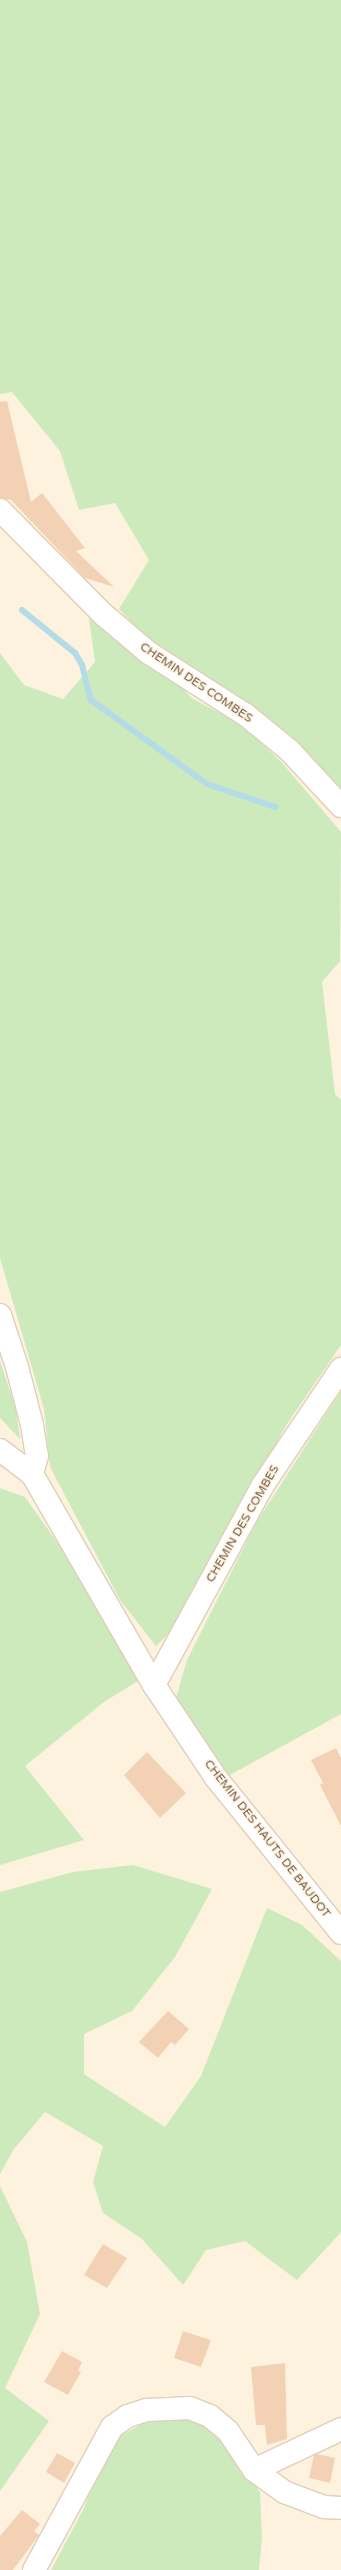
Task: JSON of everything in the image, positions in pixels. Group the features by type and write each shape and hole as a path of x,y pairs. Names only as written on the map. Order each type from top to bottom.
{"street":[{"name":"CHEMIN DES COMBES","path":"0,510 104,615 149,653 246,716 290,751 341,806"},
{"path":"0,1315 17,1367 32,1425 37,1456 32,1474 0,1450"},
{"name":"CHEMIN DES COMBES","path":"154,1685 263,1485 341,1369"},
{"name":"CHEMIN DES HAUTS DE BAUDOT","path":"32,1474 154,1685 216,1778 341,1933"},
{"path":"34,2570 112,2427 128,2416 166,2407 190,2408 210,2416 228,2431 254,2470 284,2492 324,2507 341,2508"},
{"path":"254,2470 341,2429"}],"green space":[{"path":"0,0 341,0 341,788 251,705 153,645 119,609 149,560 115,503 79,510 60,451 12,392 0,394"},
{"path":"88,612 141,660 181,687 193,699 243,725 283,764 341,832 340,961 322,982 335,1094 341,1100 341,1345 287,1424 172,1630 156,1646 120,1600 50,1467 44,1409 0,1258 0,653 24,685 63,699 95,662"},
{"path":"0,1361 16,1409 20,1439 0,1418"},
{"path":"341,1391 341,1714 228,1776 176,1698 187,1660 256,1523"},
{"path":"0,1488 25,1497 71,1562 138,1681 104,1702 25,1766 84,1840 0,1865"},
{"path":"133,1865 212,1889 175,1957 132,2011 84,2034 84,2074 165,2127 201,2076 267,1908 302,1925 341,1961 341,2232 297,2280 245,2241 206,2250 183,2285 142,2239 103,2213 93,2182 103,2146 45,2112 14,2149 0,2174 0,1892 73,1872"},
{"path":"0,2186 27,2242 40,2314 5,2388 49,2421 0,2491"},
{"path":"153,2418 182,2419 200,2422 216,2436 260,2492 262,2537 259,2570 51,2570 83,2510 106,2453 118,2437"}],"building":[{"path":"7,401 31,502 42,493 85,548 76,551 114,587 85,578 11,500 0,498 0,402"},
{"path":"336,1748 341,1758 341,1826 320,1785 323,1783 311,1760"},
{"path":"147,1752 186,1793 160,1818 124,1775"},
{"path":"168,2011 189,2029 175,2045 171,2042 158,2058 139,2042"},
{"path":"103,2244 127,2258 107,2288 84,2275"},
{"path":"183,2331 211,2340 201,2367 174,2358"},
{"path":"62,2351 82,2362 78,2371 81,2372 68,2395 44,2382"},
{"path":"285,2363 287,2439 267,2445 265,2425 256,2425 251,2367"},
{"path":"57,2453 75,2463 64,2483 46,2472"},
{"path":"317,2454 335,2458 330,2483 309,2478 314,2455"},
{"path":"22,2510 40,2524 34,2531 39,2535 13,2570 0,2570 0,2536"}],"waterway":[{"path":"22,610 75,653 82,665 91,700 207,784 275,807"}]}
